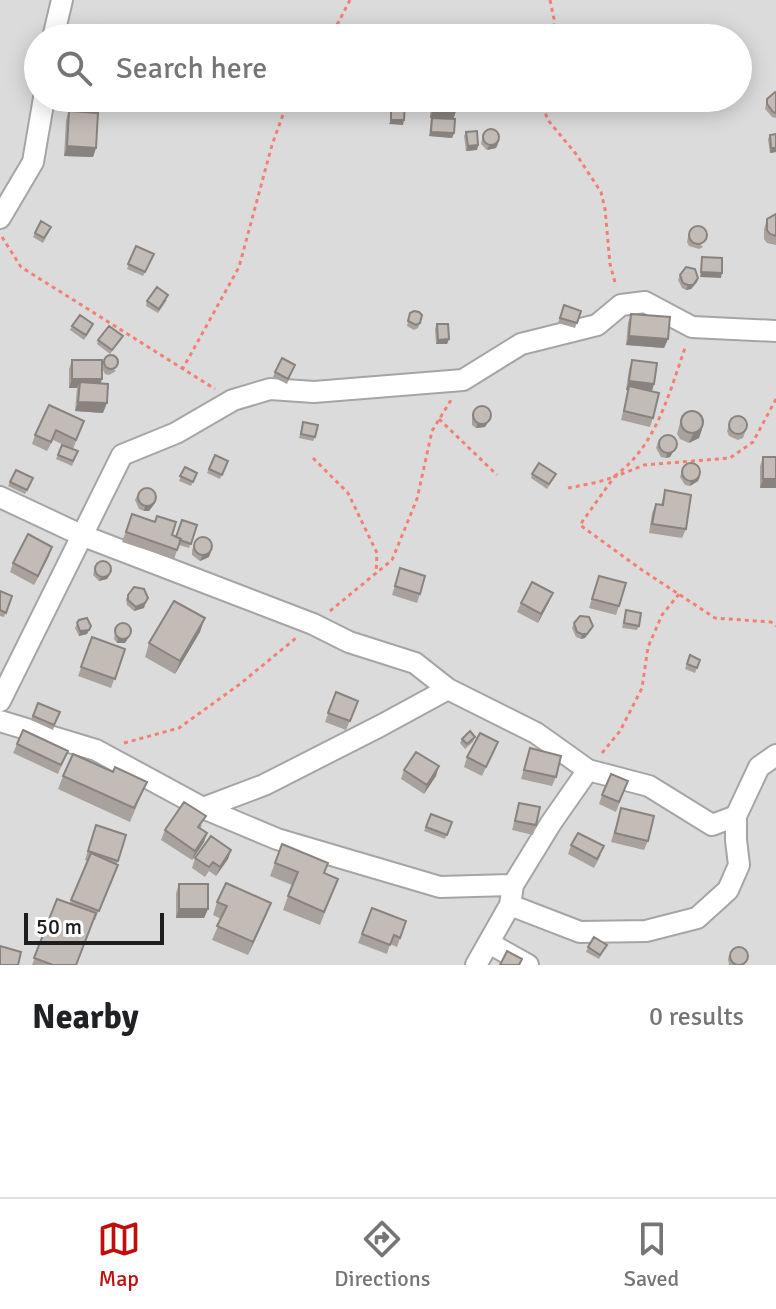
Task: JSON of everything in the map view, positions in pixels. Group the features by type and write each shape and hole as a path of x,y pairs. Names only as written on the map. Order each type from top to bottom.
{"street":[{"path":"56,24 62,0"},
{"path":"0,218 33,162 42,112"},
{"path":"0,701 122,455 176,433 233,400 270,389 314,392 463,380 521,344 597,325 621,305 645,302 692,327 776,331"},
{"path":"0,497 81,535 313,624 349,642 415,663 448,689 536,733 588,770 649,786 712,825 736,816"},
{"path":"203,808 264,785 448,689"},
{"path":"0,721 96,750 203,808 277,839 440,887 511,895 580,932 646,931 697,918 728,890 739,865 736,816 759,767 776,755"},
{"path":"476,965 551,823 588,770"},
{"path":"489,943 528,965"}],"path":[{"path":"337,24 350,0"},
{"path":"550,0 554,24"},
{"path":"182,370 239,267 284,112"},
{"path":"545,112 547,119 576,154 601,192 610,264 621,305"},
{"path":"0,234 21,267 233,400"},
{"path":"692,327 666,401 645,446 614,477 580,525 715,618 771,622 776,626"},
{"path":"96,750 179,728 240,684 392,560 417,499 432,431 463,380"},
{"path":"568,488 614,477 644,465 730,458 753,442 776,399"},
{"path":"439,419 497,475"},
{"path":"313,458 348,493 377,553 376,574"},
{"path":"588,770 620,731 642,688 648,647 662,615 679,594"}],"shaded area":[{"path":"0,0 776,0 776,965 0,965"}],"building":[{"path":"775,92 776,113 767,104 767,99"},
{"path":"69,112 98,113 96,148 67,146"},
{"path":"391,112 404,112 404,120 391,120"},
{"path":"432,118 455,119 454,133 431,132"},
{"path":"488,129 494,129 499,137 497,143 488,145 483,140 483,134"},
{"path":"477,131 478,145 468,146 466,132"},
{"path":"776,134 776,148 771,148 770,135"},
{"path":"776,214 776,236 767,230 767,219"},
{"path":"41,221 51,227 44,238 35,233"},
{"path":"698,226 707,235 698,244 689,235"},
{"path":"136,246 154,254 145,272 128,264"},
{"path":"702,257 722,258 722,273 701,272"},
{"path":"686,267 695,269 698,278 693,285 683,283 680,275"},
{"path":"157,287 168,295 159,309 147,301"},
{"path":"564,305 581,311 577,323 560,318"},
{"path":"414,311 422,315 420,323 416,325 408,321 410,313"},
{"path":"631,314 670,317 668,339 629,336"},
{"path":"80,315 93,324 86,335 72,326"},
{"path":"437,324 448,324 449,339 438,340"},
{"path":"109,326 123,336 112,350 98,340"},
{"path":"111,355 118,362 111,369 104,362"},
{"path":"282,358 295,365 288,379 275,372"},
{"path":"72,360 102,360 102,379 72,379"},
{"path":"632,360 657,363 654,384 629,381"},
{"path":"80,382 108,384 107,403 78,402"},
{"path":"629,386 659,393 653,418 624,411"},
{"path":"49,405 84,421 76,440 56,430 51,442 35,435"},
{"path":"482,406 491,415 482,424 473,415"},
{"path":"692,411 700,414 703,422 700,430 692,433 684,430 681,422 684,414"},
{"path":"734,416 742,416 747,425 745,432 734,434 729,429 729,421"},
{"path":"303,422 318,425 315,437 301,434"},
{"path":"668,435 677,444 668,453 659,444"},
{"path":"62,445 78,451 73,461 58,455"},
{"path":"215,455 228,461 222,475 209,469"},
{"path":"763,457 776,457 776,479 763,479"},
{"path":"539,463 556,474 549,484 532,474"},
{"path":"691,463 700,472 691,481 682,472"},
{"path":"185,467 197,473 193,482 180,476"},
{"path":"16,470 33,478 27,490 10,482"},
{"path":"147,488 156,497 147,506 138,497"},
{"path":"665,490 691,495 686,529 652,524 656,504 663,505"},
{"path":"132,514 155,522 157,516 176,522 172,535 181,539 177,550 126,532"},
{"path":"182,520 197,525 191,544 176,537"},
{"path":"28,534 52,547 38,576 13,563"},
{"path":"203,537 212,546 203,555 194,546"},
{"path":"103,561 109,563 109,575 103,577 97,575 95,569 97,563"},
{"path":"400,568 425,576 420,594 395,586"},
{"path":"599,576 626,583 619,606 592,599"},
{"path":"532,582 553,593 541,614 521,603"},
{"path":"134,587 144,589 148,598 136,607 128,600"},
{"path":"0,591 12,596 6,613 0,610"},
{"path":"174,601 205,618 180,661 149,643"},
{"path":"626,610 641,613 639,626 624,623"},
{"path":"580,616 589,617 593,626 587,634 577,632 574,623"},
{"path":"87,618 91,626 89,630 80,631 77,623"},
{"path":"123,623 129,625 129,637 123,639 117,637 115,631 117,625"},
{"path":"92,637 125,649 115,679 81,667"},
{"path":"690,655 700,660 697,668 687,664"},
{"path":"336,692 358,701 350,721 328,713"},
{"path":"38,703 60,712 54,725 33,716"},
{"path":"23,730 68,751 61,765 17,744"},
{"path":"470,731 475,737 467,744 462,739"},
{"path":"480,733 498,742 486,767 467,757"},
{"path":"530,748 561,756 556,777 524,770"},
{"path":"416,752 439,766 427,785 404,770"},
{"path":"73,754 113,772 115,767 147,782 134,808 63,776"},
{"path":"611,774 628,781 619,802 602,795"},
{"path":"184,802 206,816 198,827 207,833 195,851 165,830"},
{"path":"519,803 540,807 536,825 515,821"},
{"path":"621,808 654,816 648,841 615,833"},
{"path":"431,814 452,822 447,835 426,827"},
{"path":"96,825 126,835 118,861 88,851"},
{"path":"578,833 604,846 597,859 571,845"},
{"path":"211,836 231,850 220,867 213,862 209,867 195,858"},
{"path":"282,844 328,863 324,873 338,879 324,912 288,896 298,872 275,863"},
{"path":"91,853 118,865 99,911 71,900"},
{"path":"226,883 271,903 253,942 217,926 227,906 217,902"},
{"path":"179,884 208,884 208,909 179,909"},
{"path":"57,899 96,913 76,965 53,965 34,958"},
{"path":"372,908 406,921 400,938 394,935 390,945 362,934"},
{"path":"594,937 607,945 600,955 588,947"},
{"path":"0,946 21,952 18,965 0,965"},
{"path":"739,947 748,956 739,965 730,956"},
{"path":"507,951 522,959 519,965 500,965"}]}
